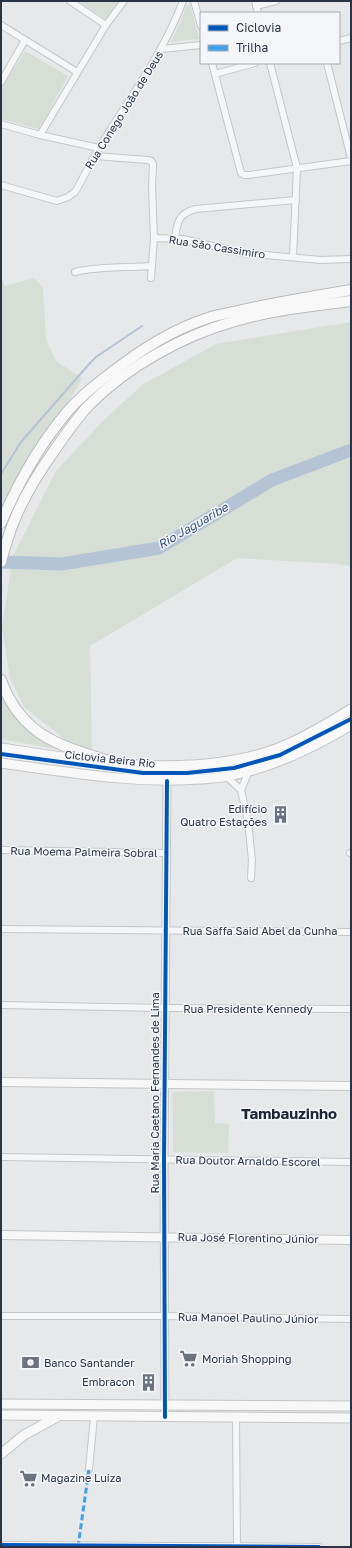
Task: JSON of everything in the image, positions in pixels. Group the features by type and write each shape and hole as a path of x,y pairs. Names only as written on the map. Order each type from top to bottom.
{"highway":[{"path":"1,523 13,494 38,450 68,411 100,381 154,342 183,327 212,317 281,301 351,290"},
{"path":"1,562 14,519 36,475 75,422 89,406 111,386 163,350 197,334 228,323 288,308 351,301"},
{"path":"1,680 19,715 32,727 56,743 115,763"}],"main road":[{"path":"1,748 137,765 197,765 234,760 275,749 307,735 351,709"},
{"path":"1,763 122,778 167,781 227,777 275,763 311,747 351,725"},
{"path":"1,1082 351,1086"},
{"name":"Rua José Florentino Júnior","path":"1,1235 351,1240"},
{"path":"1,1404 351,1406"},
{"path":"1,1415 351,1418"},
{"path":"1,1454 24,1435 58,1416"}],"street":[{"path":"70,1 106,25"},
{"path":"40,135 106,25 124,1"},
{"name":"Rua Conego João de Deus","path":"1,184 57,200 68,197 80,184 99,148 162,49 183,1"},
{"path":"194,1 200,22"},
{"path":"256,7 276,1"},
{"path":"1,25 77,72"},
{"path":"340,41 351,38"},
{"path":"1,82 25,40"},
{"path":"162,49 200,45"},
{"path":"212,64 241,173 245,175 351,160 327,64"},
{"path":"215,74 251,64"},
{"path":"270,64 297,168 293,257"},
{"path":"1,124 40,135 99,148"},
{"path":"95,156 147,160 152,162 154,238 151,278"},
{"path":"175,238 180,219 183,214 196,208 296,200"},
{"name":"Rua São Cassimiro","path":"154,238 183,239 242,253 321,260 351,259"},
{"path":"75,272 93,269 152,266"},
{"path":"249,771 242,790 249,828 252,878"},
{"path":"227,777 242,790"},
{"name":"Rua Maria Caetano Fernandes de Lima","path":"165,1417 164,1084 167,781"},
{"name":"Rua Moema Palmeira Sobral","path":"1,850 166,853"},
{"name":"Rua Saffa Said Abel da Cunha","path":"1,929 351,932"},
{"name":"Rua Presidente Kennedy","path":"1,1005 351,1010"},
{"name":"Rua Doutor Arnaldo Escorel","path":"1,1158 351,1162"},
{"name":"Rua Manoel Paulino Júnior","path":"1,1316 164,1316 351,1319"},
{"path":"89,1469 94,1416"},
{"path":"236,1418 237,1547"},
{"path":"1,1545 78,1547 319,1547"}],"shaded area":[{"path":"79,1 120,1 105,19"},
{"path":"190,4 199,39 171,42 186,6"},
{"path":"25,51 68,76 39,129 1,119 1,90"},
{"path":"34,278 43,288 46,340 56,361 82,378 69,402 43,439 1,523 1,279 5,286"},
{"path":"351,322 351,566 237,558 90,646 92,751 67,741 24,707 10,678 2,627 13,556 56,471 103,421 142,385 216,344"},
{"path":"1,690 11,712 22,723 67,751 1,739"},
{"path":"214,1091 215,1123 229,1124 228,1153 173,1152 172,1092"}],"waterway":[{"path":"1,474 21,442 90,363 96,357 142,326"},
{"name":"Rio Jaguaribe","path":"1,562 62,564 159,548 272,480 351,450"}],"marked path":[{"path":"78,1547 89,1469"}],"cycle path":[{"name":"Ciclovia Beira Rio","path":"1,754 143,773 187,773 234,768 280,755 351,719"},
{"path":"165,1417 164,1160 167,781"},
{"path":"1,1545 319,1547"}],"place":[{"name":"Edifício Quatro Estações","path":"280,815"},
{"name":"Moriah Shopping","path":"189,1359"},
{"name":"Banco Santander","path":"31,1363"},
{"name":"Embracon","path":"148,1382"},
{"name":"Magazine Luiza","path":"28,1478"}],"district":[{"name":"Tambauzinho","path":"289,1114"}]}
